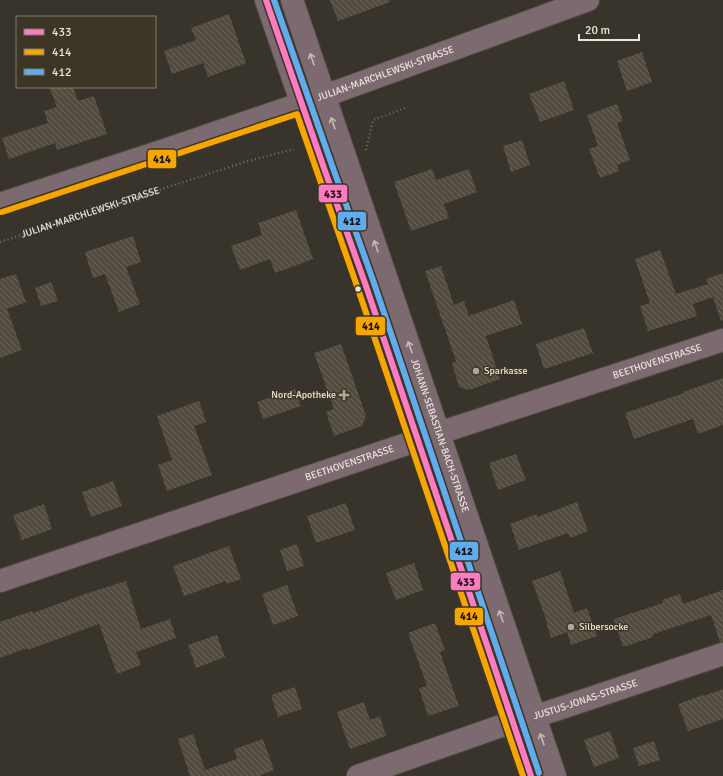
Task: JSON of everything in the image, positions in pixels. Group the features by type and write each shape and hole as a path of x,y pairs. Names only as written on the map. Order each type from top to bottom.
{"street":[{"path":"266,0 366,286 531,776"},
{"name":"JOHANN-SEBASTIAN-BACH-STRASSE","path":"292,0 555,776"},
{"name":"JULIAN-MARCHLEWSKI-STRASSE","path":"0,204 302,104 588,0"},
{"name":"BEETHOVENSTRASSE","path":"0,581 439,433 723,340"},
{"name":"JUSTUS-JONAS-STRASSE","path":"358,776 723,654"}],"path":[{"name":"JULIAN-MARCHLEWSKI-STRASSE","path":"0,242 248,161 294,149"}],"building":[{"path":"330,0 390,0 390,2 338,21"},
{"path":"229,14 246,63 208,77 203,63 172,74 164,51 196,40 191,28"},
{"path":"642,52 652,82 627,91 617,61"},
{"path":"564,81 574,110 540,122 529,94"},
{"path":"49,88 73,88 78,101 94,96 107,134 57,150 55,143 9,159 2,138 48,123 44,111 57,107"},
{"path":"617,104 623,121 617,123 630,160 617,165 619,171 600,178 589,149 598,146 587,115"},
{"path":"522,140 530,165 511,172 503,146"},
{"path":"432,169 436,180 469,169 477,192 444,204 449,218 411,231 394,182"},
{"path":"296,210 313,259 275,273 270,259 240,270 231,246 262,235 258,223"},
{"path":"133,236 141,262 126,267 140,304 119,312 105,274 93,278 85,252"},
{"path":"660,250 676,294 708,284 706,279 723,273 723,320 721,321 713,297 693,304 697,316 648,331 640,306 650,303 635,259"},
{"path":"441,266 454,305 464,301 469,316 514,300 522,324 486,336 500,379 469,390 459,387 452,363 456,361 425,271"},
{"path":"16,274 26,302 7,309 22,350 0,358 0,279"},
{"path":"51,282 58,301 41,306 35,288"},
{"path":"584,328 593,353 544,369 536,344"},
{"name":"Nord-Apotheke","path":"341,344 366,416 362,426 334,436 326,412 334,409 314,353"},
{"path":"723,378 723,425 698,434 693,419 634,439 625,413"},
{"path":"295,389 301,406 263,419 257,402"},
{"path":"199,401 206,422 194,426 212,475 167,491 158,465 172,460 157,416"},
{"path":"516,454 526,480 498,490 489,463"},
{"path":"113,481 122,506 91,517 82,492"},
{"path":"577,502 588,531 570,538 568,533 519,550 510,524 537,514 537,517"},
{"path":"346,503 355,530 316,543 307,516"},
{"path":"44,504 52,529 22,540 13,515"},
{"path":"297,544 304,566 287,571 280,550"},
{"path":"229,546 241,579 227,584 226,581 184,596 173,566"},
{"path":"414,563 423,590 396,600 386,573"},
{"path":"560,571 574,613 587,608 597,636 571,645 567,632 551,638 547,622 532,581"},
{"path":"126,581 141,629 170,619 176,638 136,652 141,665 117,674 99,624 27,650 27,648 0,658 0,622 32,611 33,613"},
{"path":"287,585 298,616 273,625 262,594"},
{"path":"723,590 723,642 720,642 711,615 653,634 653,637 623,647 614,619 663,603 662,600 680,594 683,604"},
{"path":"435,623 445,650 440,652 459,706 428,716 419,688 427,686 408,633"},
{"path":"217,635 225,657 196,668 188,645"},
{"path":"295,687 302,709 278,717 271,695"},
{"path":"723,689 723,719 688,731 678,704"},
{"path":"364,702 370,720 380,716 386,736 350,749 337,712"},
{"path":"610,731 619,758 594,767 584,740"},
{"path":"193,734 205,770 237,759 234,749 263,739 274,770 259,776 190,776 178,739"},
{"path":"654,741 660,760 639,766 633,748"}],"transit line":[{"name":"433","path":"266,0 366,286 531,776"},
{"name":"412","path":"274,0 374,283 539,773"},
{"name":"414","path":"2,212 297,114 523,776"}],"place":[{"name":"Sparkasse","path":"476,371"},
{"name":"Nord-Apotheke","path":"344,395"},
{"name":"Silbersocke","path":"571,627"}]}
